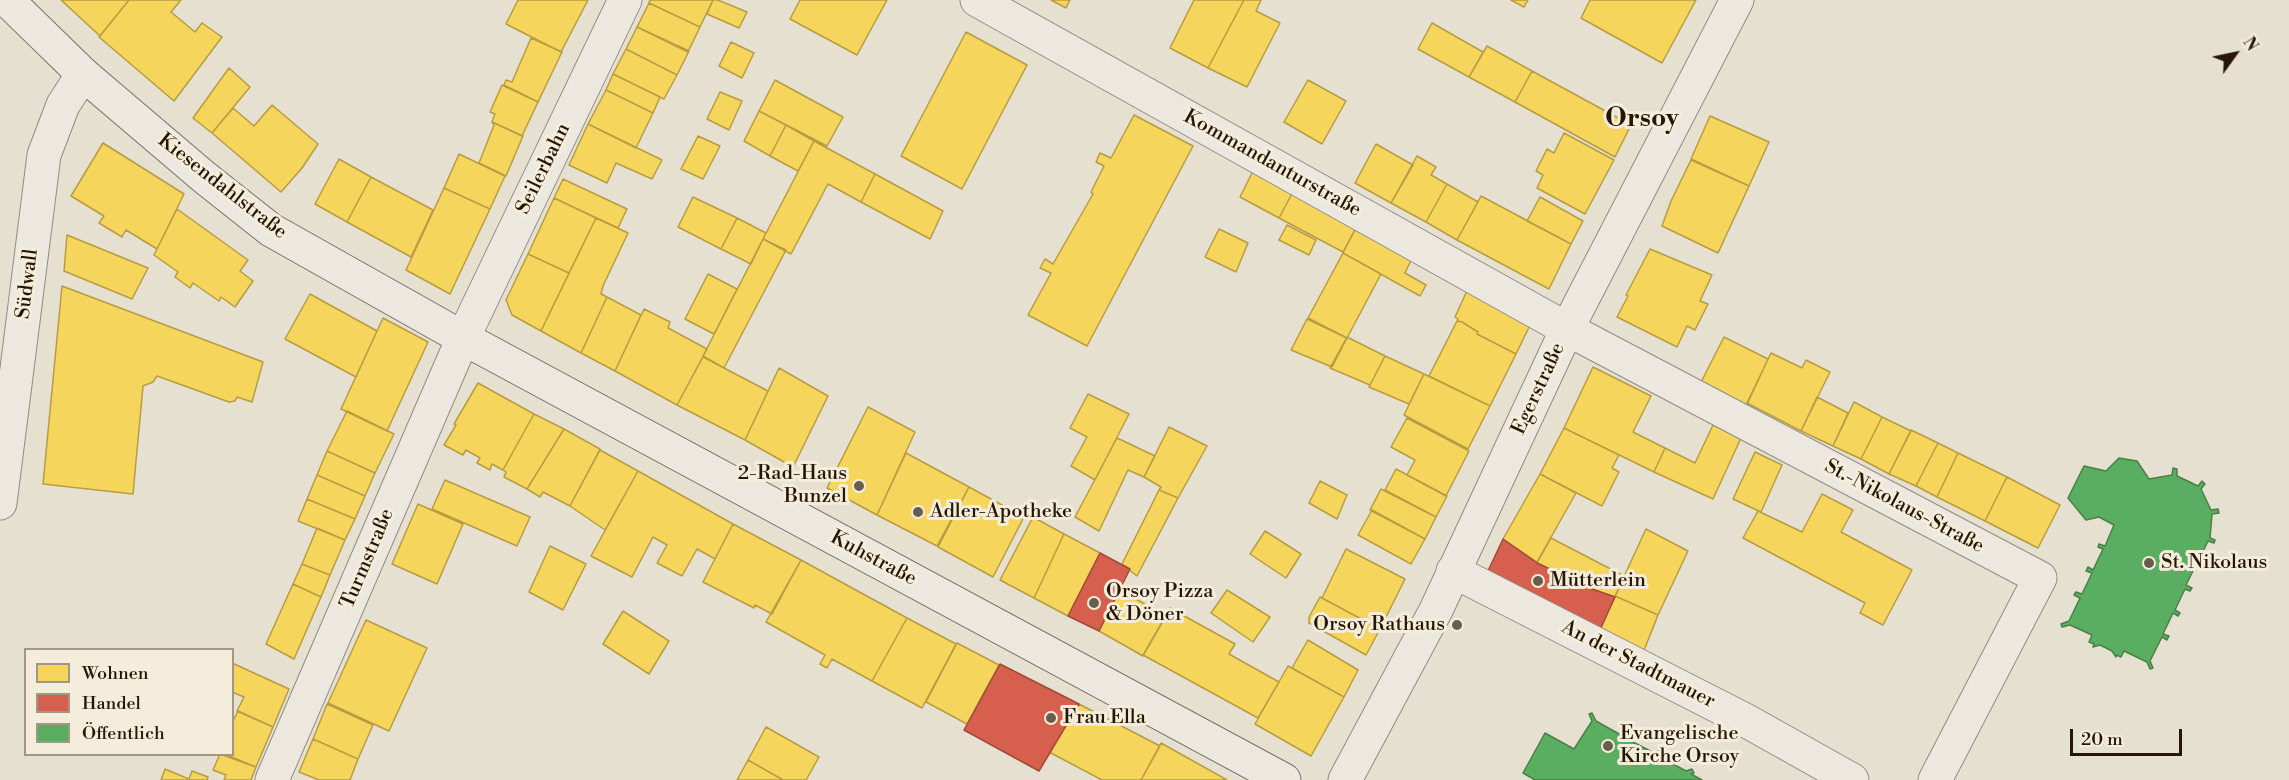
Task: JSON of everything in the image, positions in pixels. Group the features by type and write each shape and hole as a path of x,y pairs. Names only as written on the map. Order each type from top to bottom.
{"street":[{"name":"Kiesendahlstraße","path":"7,0 84,74 204,177 271,230 463,338"},
{"name":"Seilerbahn","path":"463,338 625,0"},
{"name":"Kommandanturstraße","path":"977,0 1567,329"},
{"name":"Egerstraße","path":"1345,780 1436,610 1567,329 1737,0"},
{"name":"Südwall","path":"0,503 44,155 63,105 84,74"},
{"name":"St.-Nikolaus-Straße","path":"1567,329 2040,578 1935,780"},
{"name":"Turmstraße","path":"272,780 463,338"},
{"name":"Kuhstraße","path":"463,338 1284,780"},
{"name":"An der Stadtmauer","path":"1453,571 1745,720 1852,780"}],"building: Wohnen":[{"path":"61,0 129,0 100,36"},
{"path":"129,0 181,0 171,12 195,32 202,23 222,37 174,101 99,37"},
{"path":"518,0 588,0 561,52 506,24"},
{"path":"650,0 713,0 700,27 649,3"},
{"path":"713,0 747,12 739,28 707,14"},
{"path":"800,0 887,0 857,55 790,19"},
{"path":"1051,0 1070,0 1066,8"},
{"path":"1194,0 1244,0 1208,68 1170,48"},
{"path":"1244,0 1261,0 1256,11 1280,23 1247,87 1208,68"},
{"path":"1511,0 1528,0 1524,7"},
{"path":"1590,0 1696,0 1662,63 1581,18"},
{"path":"649,3 700,27 688,52 637,27"},
{"path":"1432,23 1483,52 1469,77 1418,49"},
{"path":"637,27 689,51 677,75 626,49"},
{"path":"966,32 1027,65 962,189 901,156"},
{"path":"531,38 562,52 538,102 504,85 506,80 512,82"},
{"path":"731,42 754,53 742,78 719,66"},
{"path":"1487,46 1532,71 1515,102 1469,77"},
{"path":"626,49 677,75 664,99 613,74"},
{"path":"229,68 250,87 212,133 193,118"},
{"path":"1532,71 1631,125 1615,157 1515,102"},
{"path":"613,74 660,97 653,113 606,90"},
{"path":"775,80 843,117 827,146 759,111"},
{"path":"1308,80 1346,101 1322,144 1284,122"},
{"path":"502,85 538,102 522,136 492,122 495,114 490,112"},
{"path":"606,90 653,113 636,148 588,124"},
{"path":"720,92 742,101 729,130 707,119"},
{"path":"272,105 318,144 302,168 281,192 212,133 233,108 254,126"},
{"path":"759,111 786,125 770,156 744,141"},
{"path":"1134,115 1193,146 1087,346 1028,315 1051,273 1040,268 1045,259 1053,264 1093,194 1091,192 1104,166 1096,162 1100,153 1111,158"},
{"path":"1710,116 1769,142 1749,186 1691,159"},
{"path":"492,122 523,136 506,176 479,163 494,125"},
{"path":"588,124 662,160 652,179 616,163 607,183 569,165"},
{"path":"786,125 814,141 798,171 770,156"},
{"path":"1564,133 1614,160 1585,214 1537,188 1543,175 1536,171 1547,149 1554,153"},
{"path":"698,136 720,146 703,179 681,169"},
{"path":"814,141 875,174 861,202 828,184 791,254 763,239"},
{"path":"103,143 184,194 157,249 126,230 122,237 99,223 104,216 71,196"},
{"path":"1376,144 1413,165 1391,203 1355,183"},
{"path":"459,154 505,176 490,209 444,188"},
{"path":"1417,156 1436,167 1431,175 1447,184 1426,222 1391,203"},
{"path":"339,159 371,177 347,222 315,204"},
{"path":"1691,160 1749,186 1718,253 1662,226 1671,201"},
{"path":"1255,167 1295,188 1279,218 1240,197"},
{"path":"875,174 943,211 930,239 861,202"},
{"path":"371,177 433,210 411,257 347,222"},
{"path":"563,179 627,209 618,228 554,198"},
{"path":"1447,184 1478,202 1457,240 1426,222"},
{"path":"444,188 490,209 450,294 406,270"},
{"path":"1295,188 1359,222 1343,252 1279,218"},
{"path":"1481,196 1571,244 1549,289 1457,240"},
{"path":"693,197 737,218 721,249 678,227"},
{"path":"1540,197 1583,221 1571,244 1527,221"},
{"path":"554,198 596,218 569,273 528,254"},
{"path":"177,209 248,260 240,271 253,281 235,307 221,297 219,301 193,283 190,288 175,277 178,272 154,255"},
{"path":"596,218 628,233 603,286 601,294 607,297 581,353 541,331"},
{"path":"737,218 766,233 751,264 721,249"},
{"path":"1359,222 1415,252 1405,273 1426,285 1420,296 1343,253"},
{"path":"1287,225 1316,240 1309,255 1279,240"},
{"path":"1219,229 1248,243 1236,272 1205,257"},
{"path":"67,235 148,268 132,299 64,271"},
{"path":"763,239 786,250 724,368 703,356"},
{"path":"1650,249 1712,275 1700,301 1708,304 1695,330 1687,326 1677,347 1617,317"},
{"path":"1343,253 1381,274 1347,338 1308,318"},
{"path":"528,254 569,273 541,331 512,315 506,300"},
{"path":"708,274 737,289 714,334 685,319"},
{"path":"1471,282 1534,317 1516,354 1457,321 1455,317"},
{"path":"62,286 263,362 252,402 237,397 235,401 229,402 157,376 153,382 143,386 133,494 43,484"},
{"path":"310,294 377,331 356,377 285,339"},
{"path":"607,297 641,315 615,371 581,353"},
{"path":"644,309 670,322 668,328 707,349 677,405 615,371"},
{"path":"383,318 428,342 387,431 341,409"},
{"path":"1307,319 1347,338 1332,367 1291,350"},
{"path":"1457,321 1516,354 1490,406 1429,376"},
{"path":"1347,337 1385,356 1370,385 1330,368"},
{"path":"1724,337 1768,359 1744,411 1698,388"},
{"path":"1771,353 1802,368 1806,360 1830,372 1801,431 1747,403"},
{"path":"1385,356 1424,374 1409,404 1369,387"},
{"path":"703,357 768,391 745,440 677,405"},
{"path":"1593,367 1651,396 1633,432 1665,448 1654,472 1564,428"},
{"path":"779,368 828,396 793,467 745,440"},
{"path":"1424,374 1490,406 1468,449 1404,415"},
{"path":"478,383 534,414 503,470 492,464 490,470 477,463 480,458 466,450 463,455 444,445"},
{"path":"1088,394 1129,414 1095,480 1071,466 1087,437 1070,428"},
{"path":"1817,397 1848,413 1833,446 1801,431"},
{"path":"1854,402 1882,417 1861,459 1833,446"},
{"path":"868,407 915,432 877,515 827,488"},
{"path":"347,411 394,434 375,473 327,451"},
{"path":"534,414 564,429 527,489 504,477 506,472 503,470"},
{"path":"1882,417 1911,431 1889,474 1861,459"},
{"path":"1407,418 1469,451 1446,496 1407,475 1415,460 1391,447"},
{"path":"1713,425 1741,438 1713,499 1654,472 1665,448 1695,463"},
{"path":"1169,427 1207,446 1178,498 1159,490 1161,487 1144,477"},
{"path":"1564,428 1619,455 1612,468 1619,472 1602,506 1540,474"},
{"path":"564,429 600,449 570,506 543,492 540,497 527,489"},
{"path":"1911,430 1938,443 1916,486 1889,474"},
{"path":"1117,438 1155,456 1144,477 1128,470 1099,531 1075,517"},
{"path":"1938,443 1958,453 1937,497 1916,486"},
{"path":"600,450 638,471 605,530 570,506"},
{"path":"327,451 375,473 365,496 317,475"},
{"path":"1755,452 1782,465 1761,512 1733,499"},
{"path":"906,453 969,487 937,546 877,515"},
{"path":"1958,453 2007,477 1985,521 1937,497"},
{"path":"1396,469 1447,496 1436,517 1385,490"},
{"path":"638,471 733,524 715,559 697,549 682,576 657,563 667,545 653,537 632,577 591,556"},
{"path":"1540,474 1576,493 1537,562 1503,539"},
{"path":"317,475 365,496 355,519 307,499"},
{"path":"2007,477 2060,505 2038,548 1985,521"},
{"path":"445,480 530,517 517,546 432,509"},
{"path":"1320,481 1347,495 1337,519 1309,503"},
{"path":"969,487 1024,517 993,577 938,547"},
{"path":"1381,489 1436,517 1425,539 1370,510"},
{"path":"1159,490 1178,498 1137,576 1122,564"},
{"path":"1822,494 1853,510 1841,532 1912,570 1883,625 1860,613 1865,603 1743,538 1758,511 1802,532"},
{"path":"307,499 355,519 345,540 298,521"},
{"path":"418,504 463,524 437,584 392,564"},
{"path":"1372,510 1425,539 1411,564 1358,535"},
{"path":"1033,517 1064,534 1034,598 1000,580"},
{"path":"733,524 801,560 772,614 755,605 754,608 703,582"},
{"path":"317,528 345,540 330,575 302,564"},
{"path":"1646,529 1688,551 1658,615 1615,596"},
{"path":"1265,531 1301,554 1286,578 1250,554"},
{"path":"1064,534 1100,553 1068,616 1034,598"},
{"path":"1551,538 1624,576 1615,597 1592,589 1537,563"},
{"path":"550,546 586,564 563,610 529,592"},
{"path":"1346,549 1405,579 1380,629 1322,598"},
{"path":"801,560 907,618 872,681 832,659 827,668 820,664 825,655 766,622"},
{"path":"302,564 330,575 321,597 293,584"},
{"path":"293,584 321,597 294,659 266,644"},
{"path":"1120,590 1166,616 1143,656 1099,631"},
{"path":"1227,590 1270,617 1253,642 1211,613"},
{"path":"1615,596 1658,615 1643,653 1599,632"},
{"path":"1320,597 1380,629 1366,655 1309,623 1309,617"},
{"path":"1170,608 1235,644 1229,654 1279,682 1258,718 1143,655"},
{"path":"623,611 669,641 649,674 603,644"},
{"path":"907,618 956,644 922,708 872,681"},
{"path":"366,620 427,648 389,731 328,703"},
{"path":"1308,640 1358,670 1344,697 1292,668"},
{"path":"957,643 999,665 967,724 926,702"},
{"path":"234,664 289,689 273,727 237,711 244,697 234,693"},
{"path":"1288,666 1344,697 1311,756 1255,724"},
{"path":"327,704 373,725 358,759 313,739"},
{"path":"1079,704 1160,746 1141,780 1102,780 1049,752"},
{"path":"238,711 273,727 256,767 229,756 234,756 234,719"},
{"path":"766,727 819,757 806,780 783,780 748,760"},
{"path":"313,739 358,759 350,780 319,780 299,772"},
{"path":"1161,743 1227,780 1141,780"},
{"path":"219,756 226,756 256,767 251,780 224,780 226,775 213,770"},
{"path":"748,760 783,780 737,780"},
{"path":"165,769 189,779 192,771 208,777 207,780 161,780"}],"building: Handel":[{"name":"Mütterlein","path":"1503,539 1537,563 1592,589 1615,597 1599,632 1487,573"},
{"name":"Orsoy Pizza & Döner","path":"1100,553 1130,569 1099,631 1068,616"},
{"path":"1000,664 1079,704 1039,771 964,730"}],"building: Öffentlich":[{"name":"St. Nikolaus","path":"2119,458 2137,461 2149,479 2172,475 2173,468 2177,469 2177,476 2198,486 2202,481 2205,484 2201,489 2211,510 2218,509 2219,513 2212,514 2210,538 2215,540 2214,543 2208,541 2198,562 2203,564 2202,568 2196,565 2186,585 2192,588 2190,591 2185,589 2175,610 2180,613 2178,616 2173,613 2163,634 2169,636 2167,640 2162,637 2150,661 2153,668 2150,669 2147,662 2124,651 2121,657 2116,655 2116,657 2112,651 2100,645 2093,647 2094,644 2089,642 2092,635 2070,625 2062,627 2061,624 2069,621 2080,598 2074,595 2076,592 2082,594 2092,573 2086,571 2088,567 2093,570 2103,549 2098,547 2099,544 2105,546 2114,525 2099,517 2086,520 2068,498 2084,466 2106,471"},
{"name":"Evangelische Kirche Orsoy","path":"1592,713 1596,721 1628,739 1631,733 1635,735 1631,741 1656,754 1659,749 1663,751 1660,757 1686,771 1692,769 1694,773 1691,774 1702,780 1535,780 1523,773 1545,733 1574,749 1592,721 1589,714"}],"place":[{"name":"2-Rad-Haus Bunzel","path":"859,486"},
{"name":"Adler-Apotheke","path":"918,512"},
{"name":"St. Nikolaus","path":"2149,563"},
{"name":"Mütterlein","path":"1538,581"},
{"name":"Orsoy Pizza & Döner","path":"1094,603"},
{"name":"Orsoy Rathaus","path":"1457,625"},
{"name":"Frau Ella","path":"1051,718"},
{"name":"Evangelische Kirche Orsoy","path":"1608,746"}],"district":[{"name":"Orsoy","path":"1642,120"}]}
